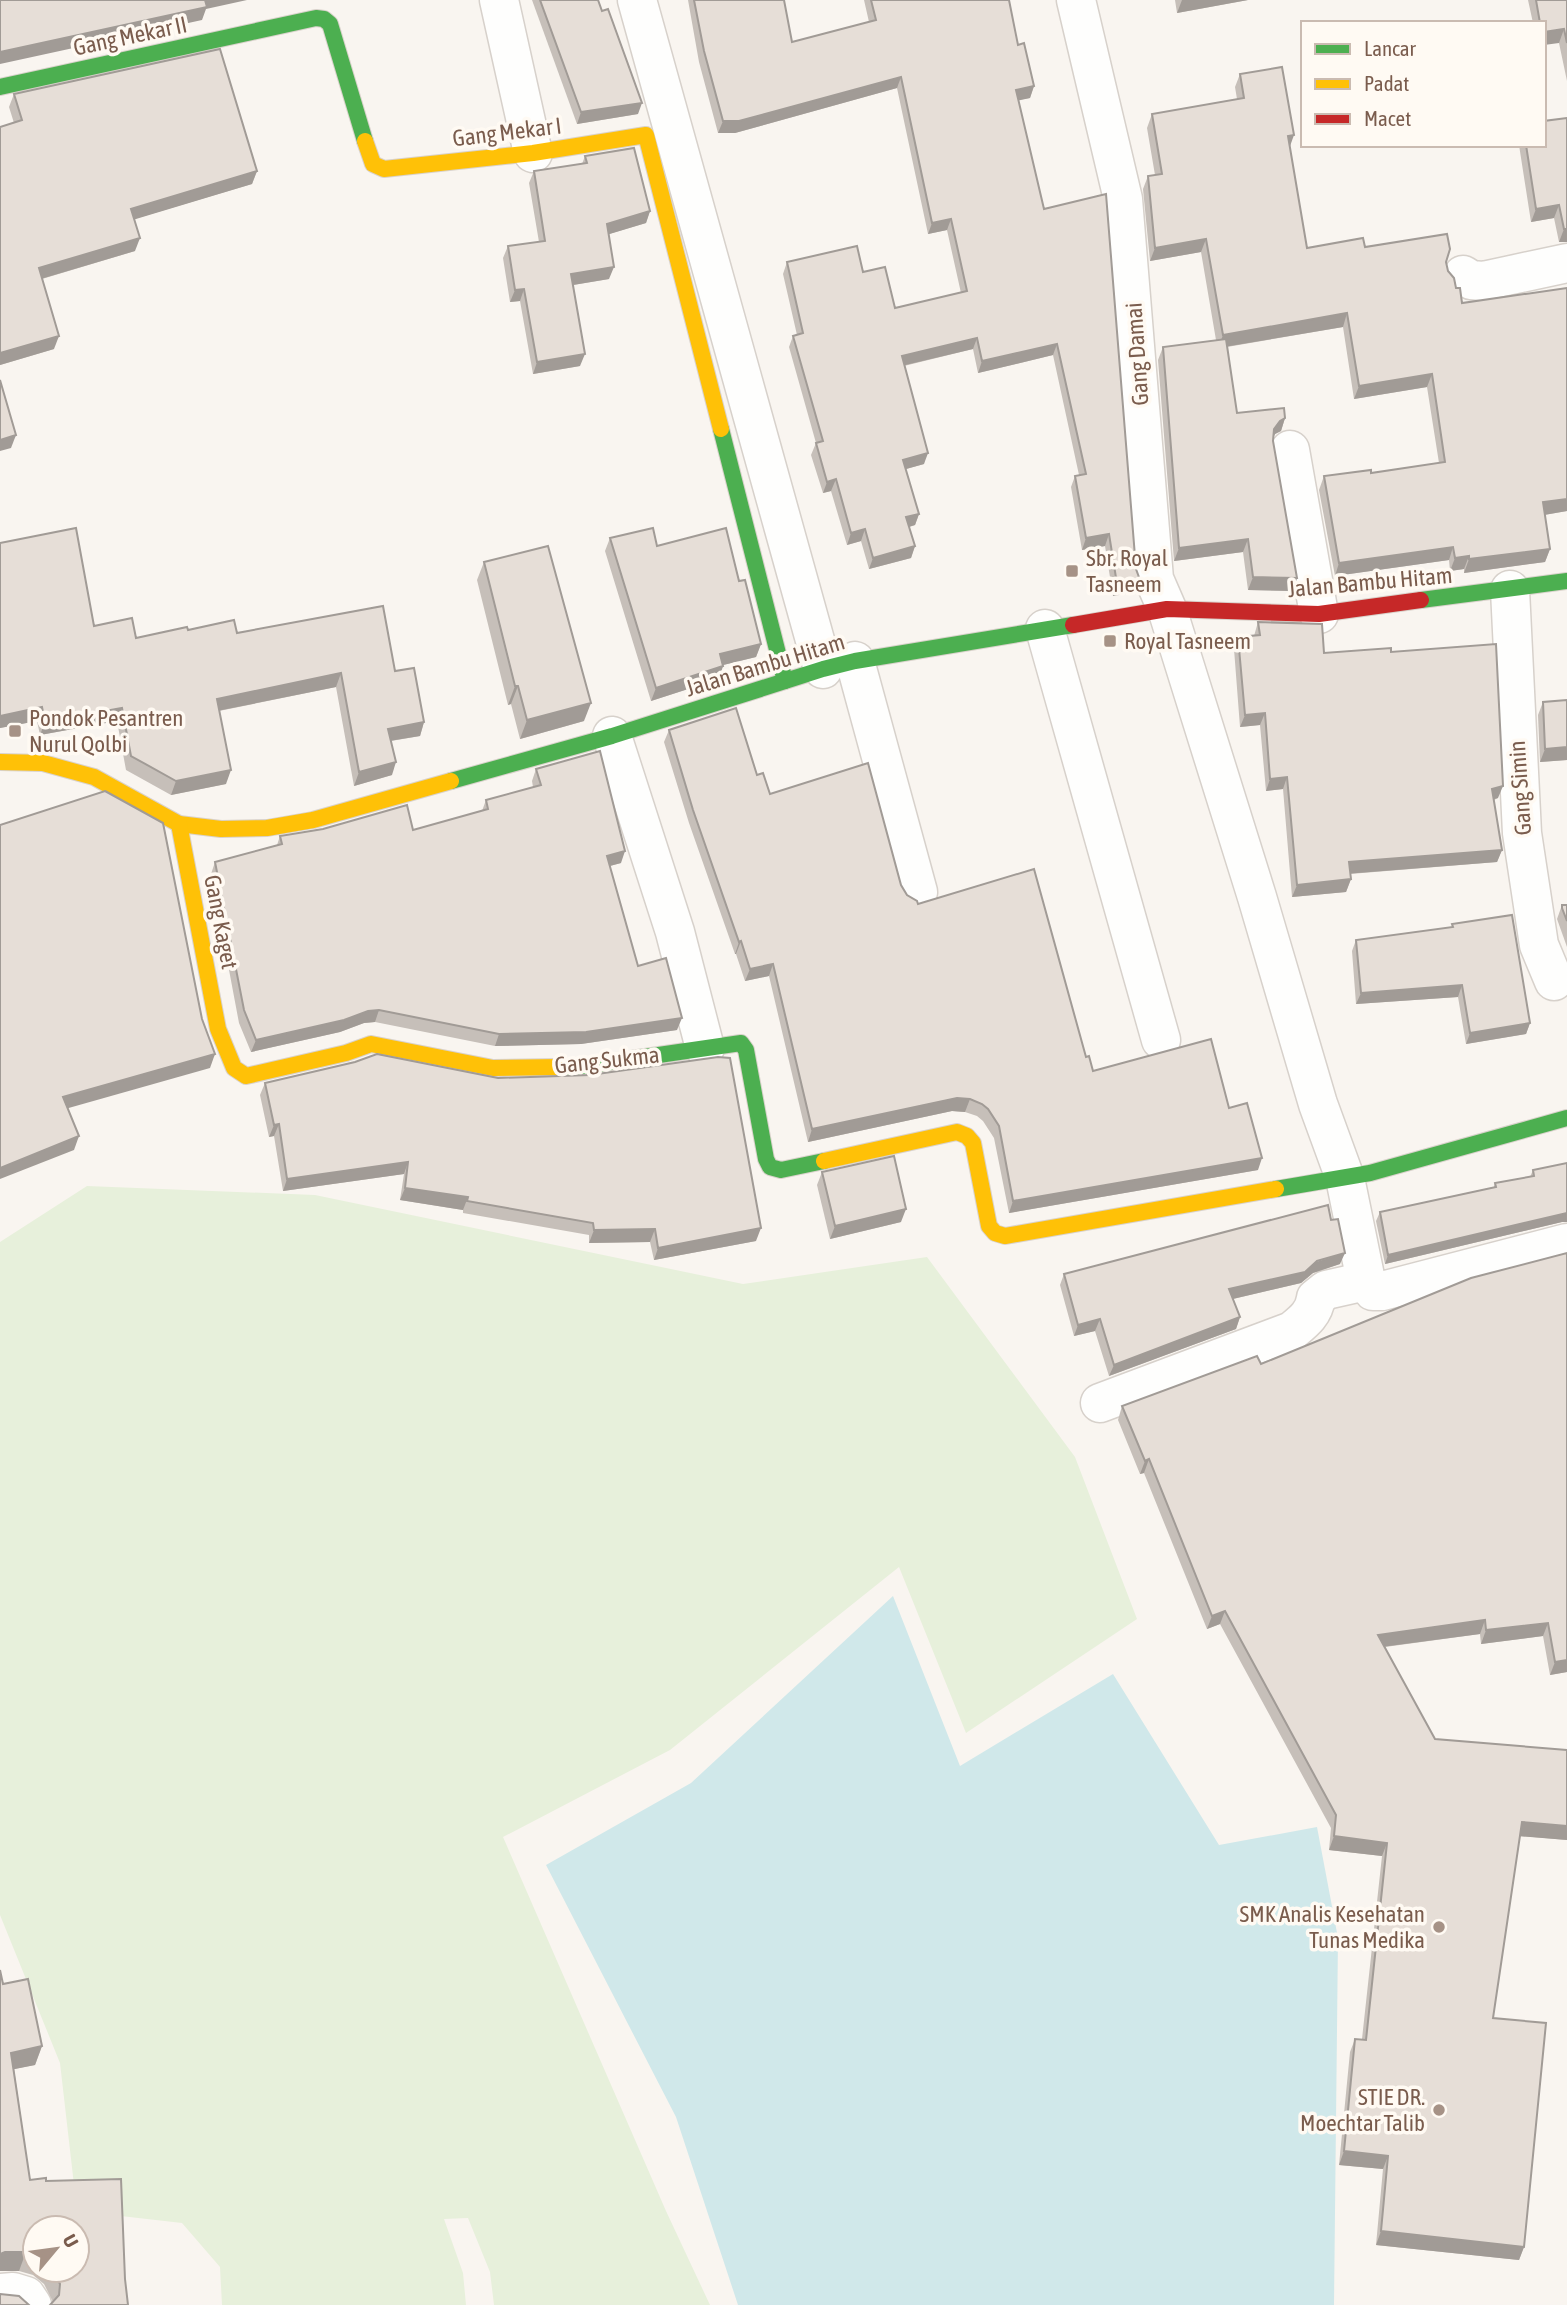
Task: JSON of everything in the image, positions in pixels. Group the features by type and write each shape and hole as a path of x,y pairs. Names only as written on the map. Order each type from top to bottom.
{"street":[{"path":"499,0 533,153"},
{"path":"637,0 839,665 919,892"},
{"name":"Gang Damai","path":"1076,0 1123,199 1154,579 1167,609 1318,1104 1345,1178 1366,1282"},
{"name":"Gang Mekar II","path":"0,87 323,9 324,19 330,24 373,164"},
{"name":"Gang Mekar I","path":"373,164 384,169 533,153 646,135 785,681"},
{"path":"1464,275 1471,280 1483,281 1567,263"},
{"path":"1290,450 1319,614"},
{"name":"Jalan Bambu Hitam","path":"0,762 43,764 94,777 179,824 221,829 267,828 313,820 612,736 839,665 1167,609 1319,614 1567,582"},
{"name":"Gang Simin","path":"1510,590 1522,833 1539,945 1554,981"},
{"path":"1045,629 1161,1040"},
{"path":"612,736 675,932 705,1048"},
{"name":"Gang Kaget","path":"179,824 218,1028"},
{"name":"Gang Sukma","path":"218,1028 234,1068 246,1076 346,1053 371,1044 493,1068 583,1066 741,1043 746,1049 769,1167 781,1170 957,1132 967,1136 973,1143 989,1226 995,1233 1005,1236 1345,1178"},
{"path":"1345,1178 1567,1118"},
{"path":"1100,1403 1292,1332 1308,1318 1316,1298 1326,1290 1366,1282 1373,1291 1382,1291 1564,1252"},
{"path":"0,2293 13,2292 26,2296 32,2305"}],"green space":[{"path":"87,1186 315,1195 743,1284 927,1257 1075,1457 1137,1619 966,1733 899,1567 670,1750 503,1837 666,2211 710,2305 494,2305 490,2272 468,2218 444,2219 463,2273 466,2305 222,2305 220,2267 182,2223 77,2211 60,2063 0,1915 0,1242"}],"water":[{"path":"893,1596 960,1766 1113,1674 1219,1845 1317,1827 1338,1938 1334,2305 738,2305 676,2117 546,1865 691,1783"}],"building":[{"path":"0,0 205,0 207,7 0,52"},
{"path":"540,0 598,0 602,11 608,9 642,103 581,112"},
{"path":"694,0 784,0 792,42 876,20 871,0 1009,0 1018,45 1024,43 1034,86 1016,90 1044,209 1106,194 1136,569 1140,580 1117,584 1109,534 1086,538 1075,476 1086,474 1057,344 982,361 977,338 902,356 928,453 903,460 919,514 906,517 915,546 873,558 865,529 851,533 836,479 827,482 816,443 823,441 793,336 803,333 787,262 857,246 863,272 885,267 895,308 967,291 951,219 932,223 901,77 739,121 723,121 704,51"},
{"path":"1536,0 1567,0 1567,43 1564,29 1546,32 1546,21 1540,21"},
{"path":"220,49 257,171 131,209 140,238 39,268 59,336 0,353 0,127 22,120 14,94"},
{"path":"1282,67 1294,135 1288,136 1307,248 1363,238 1365,247 1447,234 1450,249 1446,262 1456,288 1460,288 1462,303 1567,288 1567,499 1543,502 1550,549 1469,559 1469,556 1455,558 1453,547 1339,563 1324,476 1371,470 1371,473 1445,462 1432,374 1359,386 1347,313 1223,335 1206,239 1155,248 1148,176 1162,174 1152,114 1244,98 1240,74"},
{"path":"1567,118 1567,229 1564,229 1559,205 1536,209 1526,147 1546,147 1546,121"},
{"path":"634,148 650,211 607,224 614,267 571,274 585,354 537,362 524,289 515,290 508,246 545,241 534,171 587,163 585,156"},
{"path":"1226,339 1237,413 1284,408 1285,418 1274,429 1273,441 1297,578 1253,577 1248,539 1179,548 1163,347"},
{"path":"0,380 16,435 0,440"},
{"path":"76,528 94,626 132,618 136,638 234,620 237,633 383,606 395,671 414,668 424,722 388,729 396,762 359,772 341,673 217,699 231,770 176,781 131,756 122,708 45,722 42,707 0,716 0,543"},
{"path":"653,528 657,546 726,528 739,581 745,580 761,644 720,654 723,666 656,688 610,538"},
{"path":"548,546 591,703 527,720 518,686 515,686 484,562"},
{"path":"1258,622 1322,624 1324,653 1391,648 1391,652 1496,644 1503,786 1492,789 1502,850 1349,862 1351,879 1297,885 1287,777 1270,779 1265,713 1245,715 1238,637 1260,635"},
{"path":"1567,700 1567,747 1545,749 1543,702"},
{"path":"736,708 757,775 763,773 770,794 868,763 901,885 907,895 918,904 1034,869 1086,1057 1089,1056 1093,1071 1211,1039 1229,1108 1247,1103 1262,1158 1013,1201 999,1126 988,1109 970,1099 957,1098 812,1129 773,964 750,969 693,810 669,730"},
{"path":"600,751 625,851 607,856 638,966 666,958 682,1018 586,1032 499,1034 379,1010 256,1040 244,1010 215,862 282,844 280,836 323,829 407,805 413,830 488,809 486,800 541,785 536,769"},
{"path":"105,791 163,823 202,1019 215,1054 63,1097 79,1136 0,1168 0,825"},
{"path":"1562,905 1567,905 1567,921 1562,908"},
{"path":"1512,915 1530,1023 1470,1033 1462,985 1361,993 1356,940 1453,927 1452,924"},
{"path":"377,1054 498,1078 590,1075 718,1057 730,1058 761,1228 658,1248 655,1229 594,1230 593,1223 467,1201 468,1197 405,1188 408,1162 287,1179 279,1124 274,1125 265,1083 355,1062"},
{"path":"894,1156 906,1209 835,1226 822,1172"},
{"path":"1567,1163 1567,1213 1388,1255 1380,1212 1496,1187 1495,1183 1534,1176 1533,1170"},
{"path":"1328,1205 1331,1220 1338,1219 1345,1253 1317,1261 1305,1272 1229,1289 1240,1317 1114,1365 1100,1319 1078,1325 1064,1274"},
{"path":"1567,1253 1567,1660 1555,1662 1548,1623 1486,1630 1485,1620 1378,1635 1435,1739 1567,1750 1567,1826 1522,1822 1493,2018 1546,2023 1524,2247 1381,2231 1388,2156 1344,2151 1355,2039 1366,2040 1387,1843 1334,1836 1336,1815 1225,1611 1212,1616 1149,1459 1145,1461 1122,1406 1257,1356 1261,1364 1471,1278"},
{"path":"0,1970 3,1984 28,1979 42,2046 11,2053 30,2180 121,2179 128,2305 50,2305 59,2295 60,2284 91,2284 91,2214 21,2214 21,2252 0,2254"},
{"path":"0,2294 19,2296 29,2305 0,2305"}],"traffic: fast":[{"path":"0,87 316,18 324,19 330,24 365,141"},
{"path":"721,429 785,681"},
{"path":"1421,600 1567,581"},
{"path":"451,781 612,736 823,669 855,661 1073,625"},
{"path":"560,1067 741,1043 746,1050 766,1159 770,1167 781,1170 824,1161"},
{"path":"1276,1189 1370,1173 1567,1118"}],"traffic: slow":[{"path":"365,141 373,164 384,169 533,153 646,135 721,429"},
{"path":"0,762 43,763 94,777 179,824 221,829 267,828 313,820 451,781"},
{"path":"179,824 218,1029 234,1068 246,1076 346,1053 371,1044 493,1068 560,1067"},
{"path":"824,1161 957,1132 967,1136 973,1143 989,1226 995,1233 1005,1236 1276,1189"}],"traffic: jam":[{"path":"1073,625 1167,609 1319,614 1421,600"}],"place":[{"name":"Sbr. Royal Tasneem","path":"1072,571"},
{"name":"Royal Tasneem","path":"1110,641"},
{"name":"Pondok Pesantren Nurul Qolbi","path":"15,731"},
{"name":"SMK Analis Kesehatan Tunas Medika","path":"1439,1927"},
{"name":"STIE DR. Moechtar Talib","path":"1439,2110"}]}
